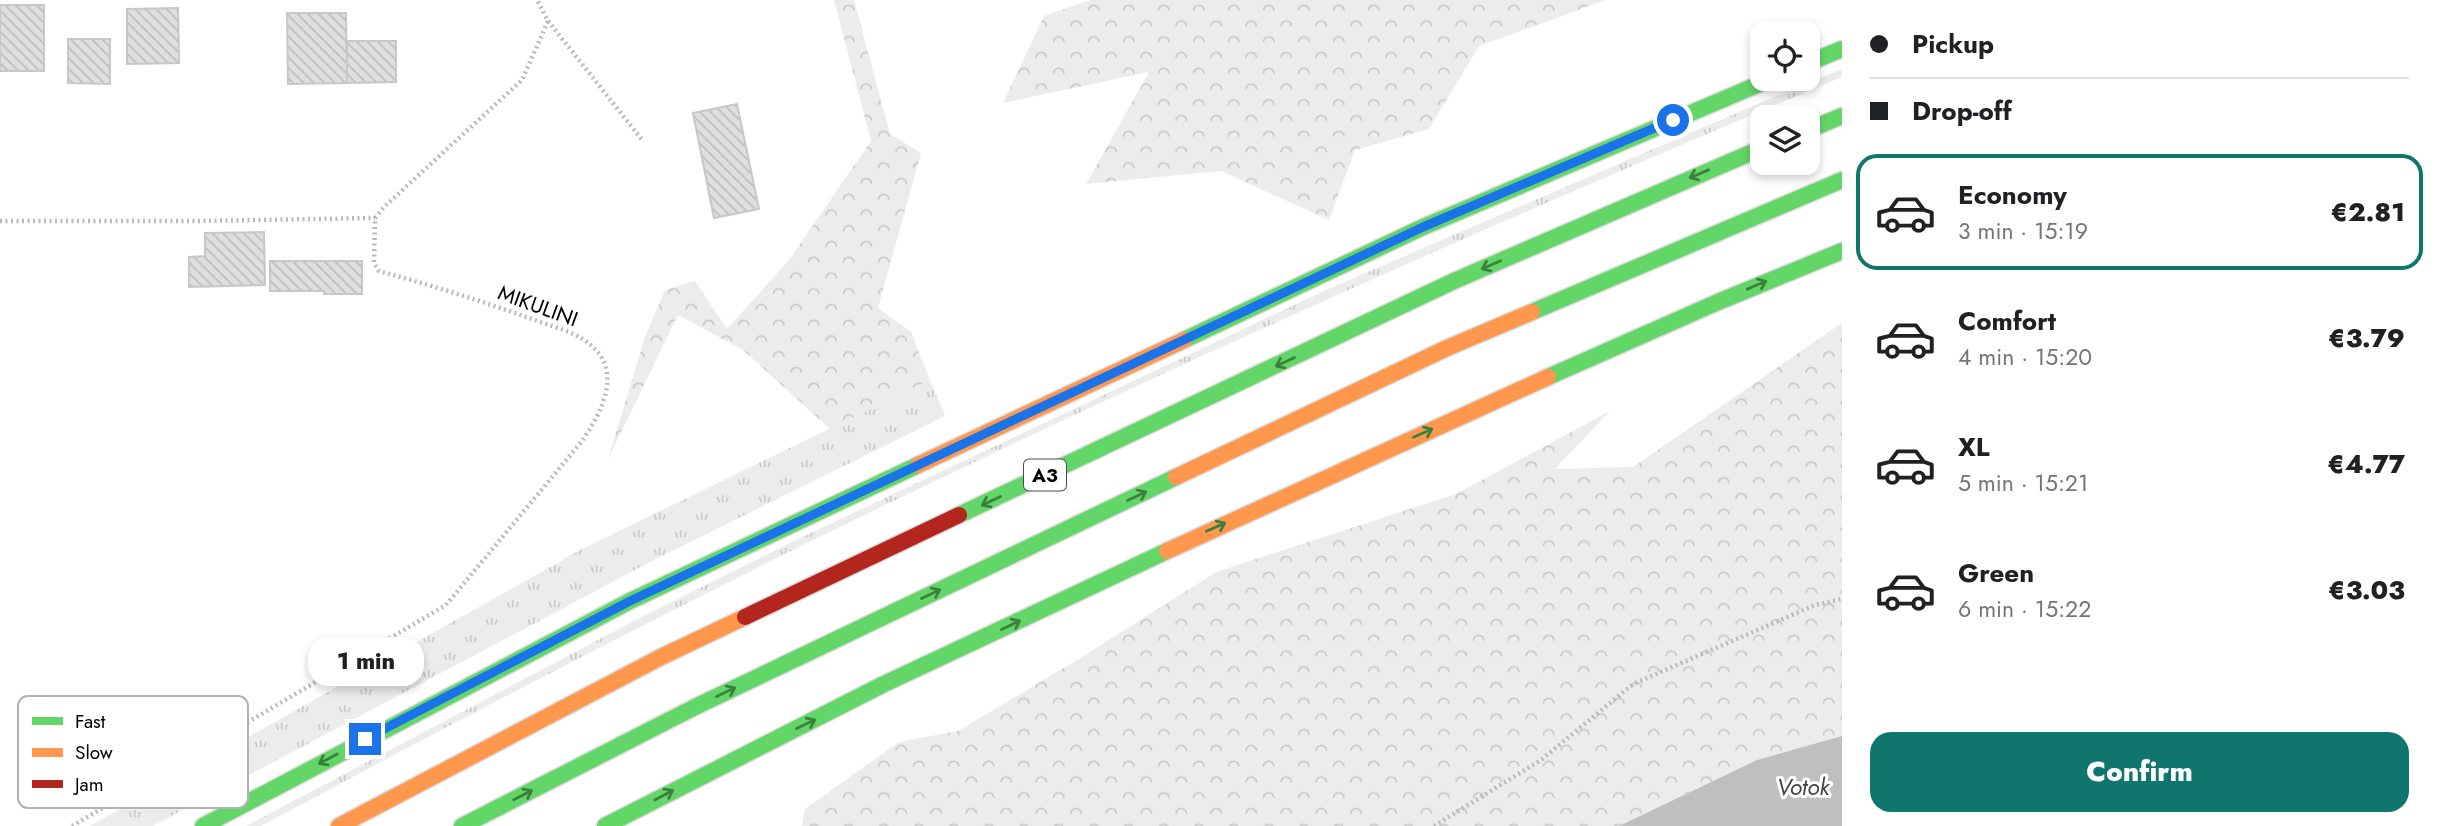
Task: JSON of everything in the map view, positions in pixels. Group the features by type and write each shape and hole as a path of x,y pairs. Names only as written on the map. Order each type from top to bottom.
{"highway":[{"path":"1820,58 1842,49"},
{"path":"248,802 630,601 1423,227 1750,88"},
{"path":"1820,125 1842,116"},
{"name":"A3","path":"339,826 661,657 1454,281 1750,153"},
{"path":"463,826 695,707 1447,348 1842,180"},
{"path":"605,826 722,764 1171,548 1649,331 1842,251"},
{"path":"1649,331 1773,297"},
{"path":"203,826 237,808"}],"path":[{"path":"537,0 548,22 643,141"},
{"path":"0,221 375,218 522,80 548,22"},
{"name":"MIKULINI","path":"248,722 446,605 582,441 597,419 606,398 606,370 596,350 576,335 510,311 379,271 374,263 375,218"},
{"path":"1434,826 1541,760 1633,684 1815,604 1842,599"},
{"name":"MIKULINI","path":"72,826 102,808"}],"green space":[{"path":"834,0 854,0 890,134 921,153 878,308 911,332 930,380 830,429 743,350 678,315 608,459 645,337 665,290 695,281 727,329 789,260 871,141"},
{"path":"1090,0 1606,0 1479,46 1429,129 1355,150 1329,220 1221,171 1086,184 1149,72 1003,103 1044,16"},
{"path":"1842,69 1842,77 1820,86 1820,78"},
{"path":"1788,91 1809,91 1776,105 1755,105"},
{"path":"1750,107 1750,116 1362,284 1005,448 651,621 261,826 246,826 632,622 796,540 1326,290"},
{"path":"1842,323 1842,736 1757,760 1619,826 802,826 805,809 899,742 958,731 1216,572 1456,494 1610,411 1555,469 1633,467"},
{"path":"930,380 945,416 650,562 248,776 248,737 582,549"},
{"path":"122,808 187,808 153,826 90,826"}],"water":[{"name":"Votok","path":"1842,736 1842,826 1619,826 1757,760"}],"building":[{"path":"0,5 44,5 44,71 0,71"},
{"path":"178,8 179,63 127,64 127,9"},
{"path":"287,13 346,13 347,83 288,84"},
{"path":"68,39 110,39 110,84 68,83"},
{"path":"347,41 396,41 396,82 347,83"},
{"path":"737,104 759,209 714,218 693,113"},
{"path":"264,232 265,285 189,287 189,257 205,256 205,233"},
{"path":"270,261 362,261 362,294 270,291"}],"traffic: fast":[{"path":"1820,58 1842,49"},
{"path":"1184,340 1423,227 1750,88"},
{"path":"1820,125 1842,116"},
{"path":"959,515 1454,281 1750,153"},
{"path":"1532,312 1842,180"},
{"path":"1548,377 1842,251"},
{"path":"248,802 630,601 918,465"},
{"path":"462,826 695,707 1176,477"},
{"path":"605,826 882,685 1167,551"},
{"path":"203,826 237,808"}],"traffic: slow":[{"path":"1176,477 1447,348 1532,312"},
{"path":"918,465 1184,340"},
{"path":"1167,551 1548,377"},
{"path":"339,826 661,657 745,617"}],"traffic: jam":[{"path":"745,617 959,515"}],"route":[{"path":"365,739 630,601 1423,227 1673,120"}]}
